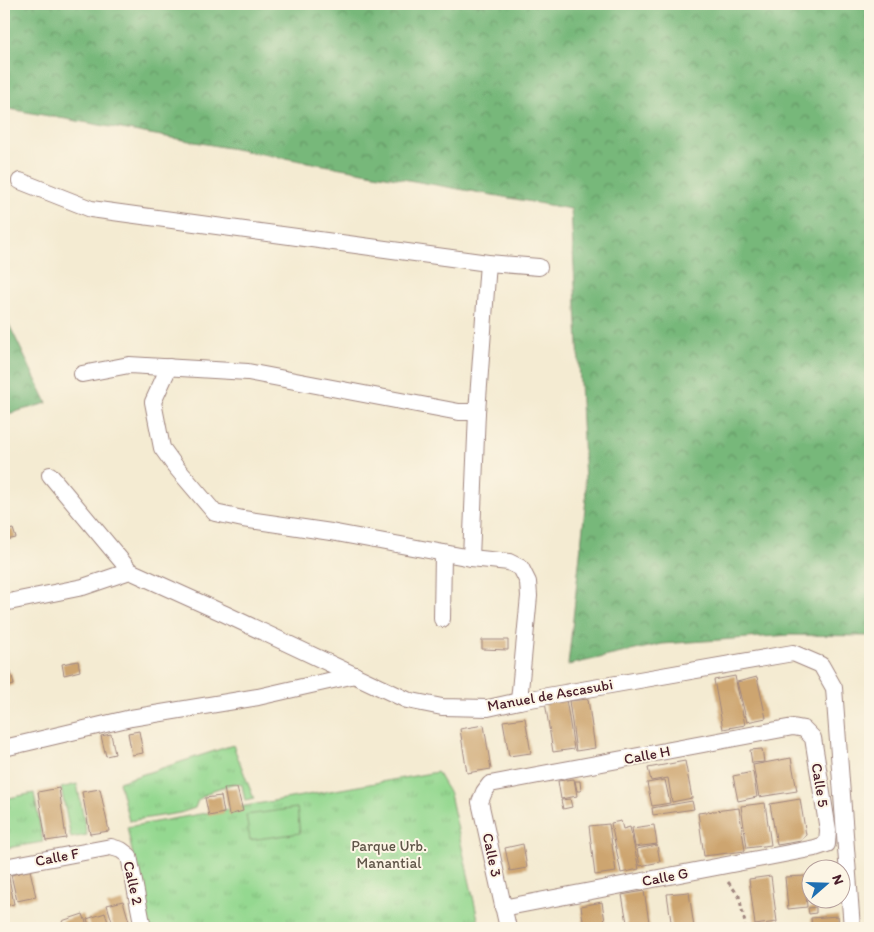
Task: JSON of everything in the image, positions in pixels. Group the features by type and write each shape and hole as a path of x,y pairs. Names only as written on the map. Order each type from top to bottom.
{"street":[{"path":"20,181 91,209 488,263 539,267"},
{"path":"471,558 477,412 488,263"},
{"path":"82,374 128,365 248,372 459,412 477,412"},
{"path":"169,368 153,402 162,448 215,513 471,558 509,562 521,568 528,582 529,596 518,701"},
{"name":"Manuel de Ascasubi","path":"50,475 130,571 407,700 442,707 488,708 518,701 793,653 821,665 834,688 852,928"},
{"path":"442,618 443,553"},
{"path":"4,604 83,587 130,571"},
{"path":"4,748 131,718 258,697 355,675"},
{"name":"Calle H","path":"490,784 793,728 804,729"},
{"name":"Calle 5","path":"804,729 813,738 828,830 827,844"},
{"name":"Calle 3","path":"490,784 480,802 508,928"},
{"name":"Calle G","path":"503,908 714,868 827,844"},
{"name":"Calle F","path":"4,867 111,847"},
{"name":"Calle 2","path":"111,847 121,850 129,856 143,928"}],"path":[{"path":"714,868 728,881 739,896 746,928"}],"green space":[{"path":"4,4 870,4 870,636 790,635 662,644 568,665 586,499 571,209 4,108"},
{"path":"4,314 47,403 4,415"},
{"path":"233,745 254,799 245,801 242,785 235,783 213,790 198,800 195,808 180,813 129,821 119,782"},
{"name":"Parque Urb. Manantial","path":"437,772 450,794 480,928 148,928 127,827"},
{"path":"77,784 87,835 71,838 61,788"},
{"path":"34,793 43,842 7,848 4,828 4,799"},
{"path":"297,808 300,833 250,840 246,815"}],"building":[{"path":"13,529 16,538 6,540 4,531"},
{"path":"482,640 508,640 508,650 482,649"},
{"path":"78,661 80,671 64,675 62,664"},
{"path":"11,672 14,685 6,687 4,674"},
{"path":"735,676 745,725 723,729 714,680"},
{"path":"757,677 766,718 747,722 737,682"},
{"path":"566,699 574,749 553,752 545,702"},
{"path":"588,699 595,748 576,751 569,701"},
{"path":"525,718 531,753 509,756 503,721"},
{"path":"484,725 491,769 467,773 460,729"},
{"path":"139,731 143,753 132,755 128,733"},
{"path":"111,734 115,754 106,756 101,736"},
{"path":"762,749 764,762 752,763 750,750"},
{"path":"791,758 797,791 759,797 753,765"},
{"path":"685,761 692,798 672,802 668,778 651,781 648,768"},
{"path":"753,772 757,797 738,801 733,776"},
{"path":"574,779 577,796 561,799 558,781"},
{"path":"665,780 670,803 652,806 647,783"},
{"path":"575,781 580,781 581,791 577,791"},
{"path":"59,788 66,838 46,841 38,792"},
{"path":"224,788 237,788 243,811 229,815"},
{"path":"100,789 109,831 90,834 82,792"},
{"path":"221,796 224,813 209,816 205,798"},
{"path":"570,799 572,807 563,809 561,800"},
{"path":"800,799 806,835 801,841 777,845 770,804"},
{"path":"692,801 694,809 653,815 652,808"},
{"path":"765,803 771,845 747,848 741,806"},
{"path":"739,808 745,851 704,856 698,813"},
{"path":"621,821 623,829 630,827 639,869 621,873 611,823"},
{"path":"609,824 616,872 595,875 589,826"},
{"path":"654,825 657,844 635,847 632,828"},
{"path":"523,844 527,868 510,871 505,848"},
{"path":"657,845 660,862 640,866 637,849"},
{"path":"30,870 36,897 17,901 11,875"},
{"path":"4,873 8,873 14,904 4,906"},
{"path":"771,876 777,922 755,925 749,879"},
{"path":"802,876 802,908 788,909 785,877"},
{"path":"644,891 650,928 628,928 622,895"},
{"path":"689,892 694,928 672,928 667,894"},
{"path":"123,901 131,928 114,928 107,905"},
{"path":"602,902 606,928 584,928 581,906"},
{"path":"808,910 816,910 816,913 809,914"},
{"path":"105,913 110,928 90,928 87,919"},
{"path":"83,914 88,928 65,928 62,921"},
{"path":"838,916 839,928 812,928 811,918"}]}
